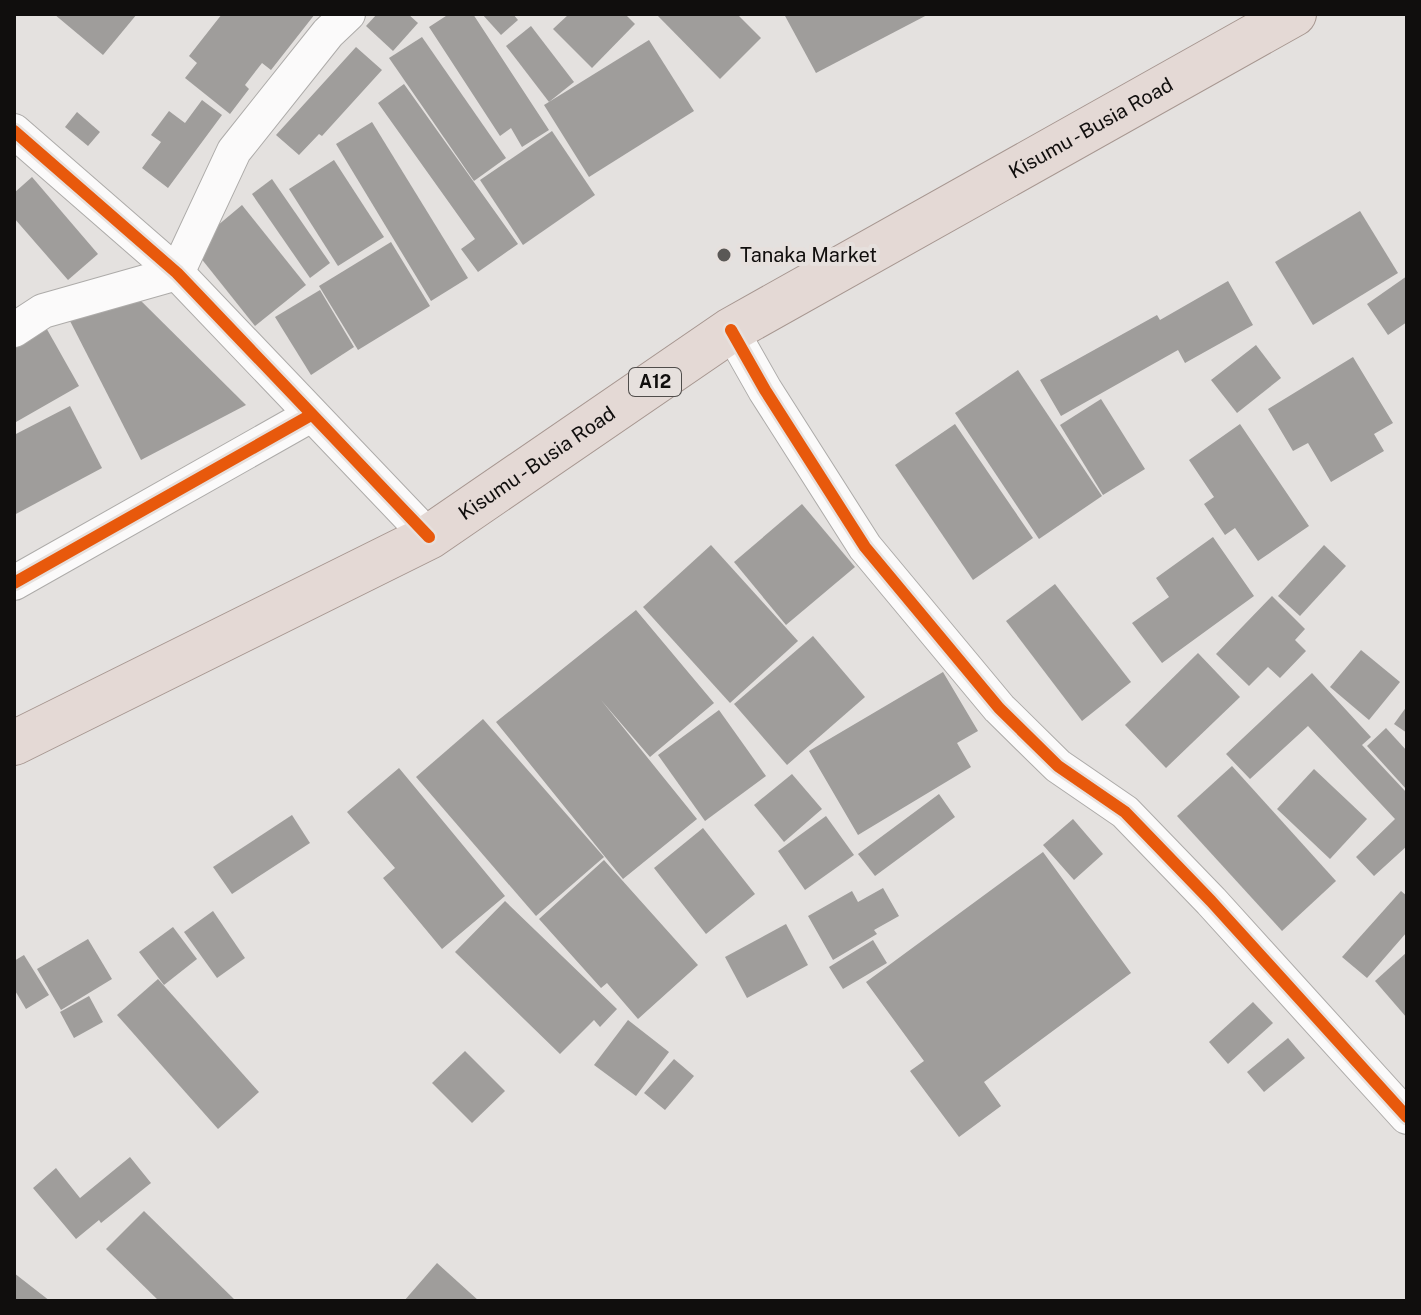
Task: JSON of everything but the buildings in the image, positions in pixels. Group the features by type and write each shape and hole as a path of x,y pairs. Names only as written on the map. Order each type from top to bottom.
{"highway":[{"name":"Kisumu - Busia Road","path":"14,743 429,537 731,330 1294,14"}],"street":[{"path":"14,330 43,311 177,273 234,151 328,33 348,14"},
{"path":"14,131 177,273 429,537"},
{"path":"731,330 765,390 865,547 999,708 1058,766 1125,812 1211,901 1407,1117"},
{"path":"14,583 311,415"}],"cycle path":[{"path":"14,131 177,273 429,537"},
{"path":"731,330 765,390 865,547 999,708 1058,766 1125,812 1211,901 1407,1117"},
{"path":"14,583 311,415"}],"place":[{"name":"Tanaka Market","path":"724,255"}]}
